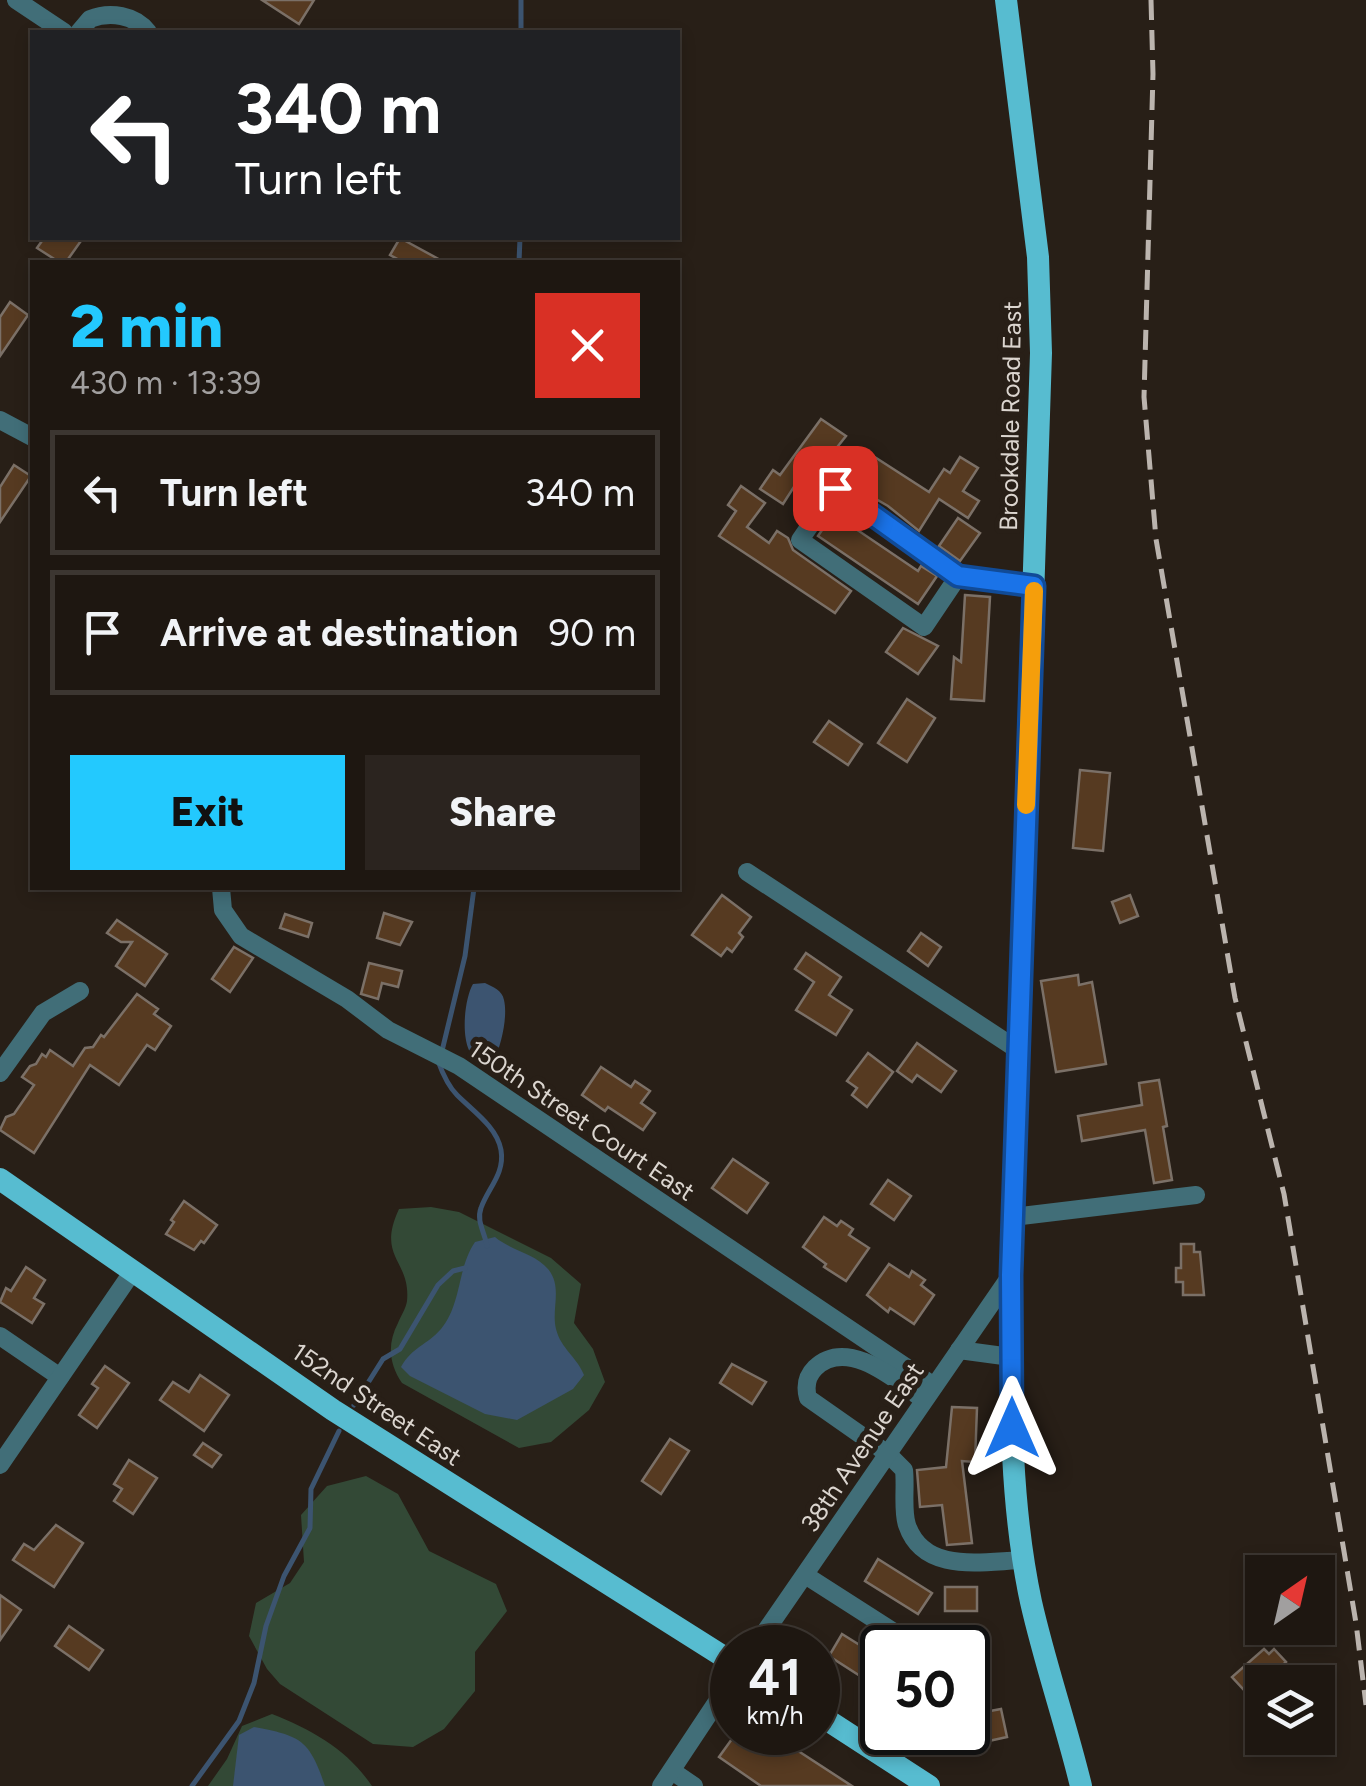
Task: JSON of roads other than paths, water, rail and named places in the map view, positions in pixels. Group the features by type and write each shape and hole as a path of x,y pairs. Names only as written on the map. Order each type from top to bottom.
{"main road":[{"name":"Brookdale Road East","path":"1006,0 1040,288 1040,413 1011,1275 1016,1499 1032,1602 1081,1786"},
{"name":"152nd Street East","path":"0,1179 453,1488 710,1648"},
{"path":"840,1728 929,1786"}],"street":[{"path":"16,0 61,30"},
{"path":"81,30 90,19 118,15 147,30"},
{"path":"0,420 30,437"},
{"path":"958,576 924,627 800,540 835,488 958,576 1034,586"},
{"path":"747,872 1018,1050"},
{"name":"150th Street Court East","path":"221,890 223,910 241,936 346,999 388,1030 458,1066 929,1393"},
{"path":"0,1073 43,1012 80,991"},
{"path":"1013,1217 1196,1194"},
{"path":"0,1465 133,1271"},
{"name":"38th Avenue East","path":"770,1625 1011,1275"},
{"path":"0,1336 60,1377"},
{"path":"959,1350 1011,1357"},
{"path":"929,1393 853,1359 823,1363 806,1384 808,1398 888,1454 904,1470 906,1522 919,1546 966,1564 1024,1560"},
{"path":"805,1575 883,1625"},
{"path":"694,1786 666,1778 710,1712"}],"water":[{"path":"485,983 501,994 505,1015 494,1060 482,1061 473,1057 468,1047 465,1020 473,984"},
{"path":"495,1237 548,1269 555,1283 558,1336 584,1375 573,1389 517,1420 485,1414 410,1376 401,1367 448,1319 475,1242"},
{"path":"254,1727 302,1743 314,1759 325,1786 233,1786 239,1735"}],"waterway":[{"path":"521,0 521,30"},
{"path":"519,260 520,240"},
{"path":"442,1051 465,956 474,890"},
{"path":"438,1061 457,1095 490,1127 499,1142 502,1159 498,1174 480,1213 487,1246"},
{"path":"354,1405 383,1359 400,1349 438,1285 453,1271 465,1268"},
{"path":"192,1786 239,1721 254,1683 266,1626 284,1576 310,1528 311,1489 339,1431"}],"railway":[{"path":"1151,0 1153,74 1144,397 1156,539 1235,998 1284,1194 1356,1623 1366,1705"}]}
